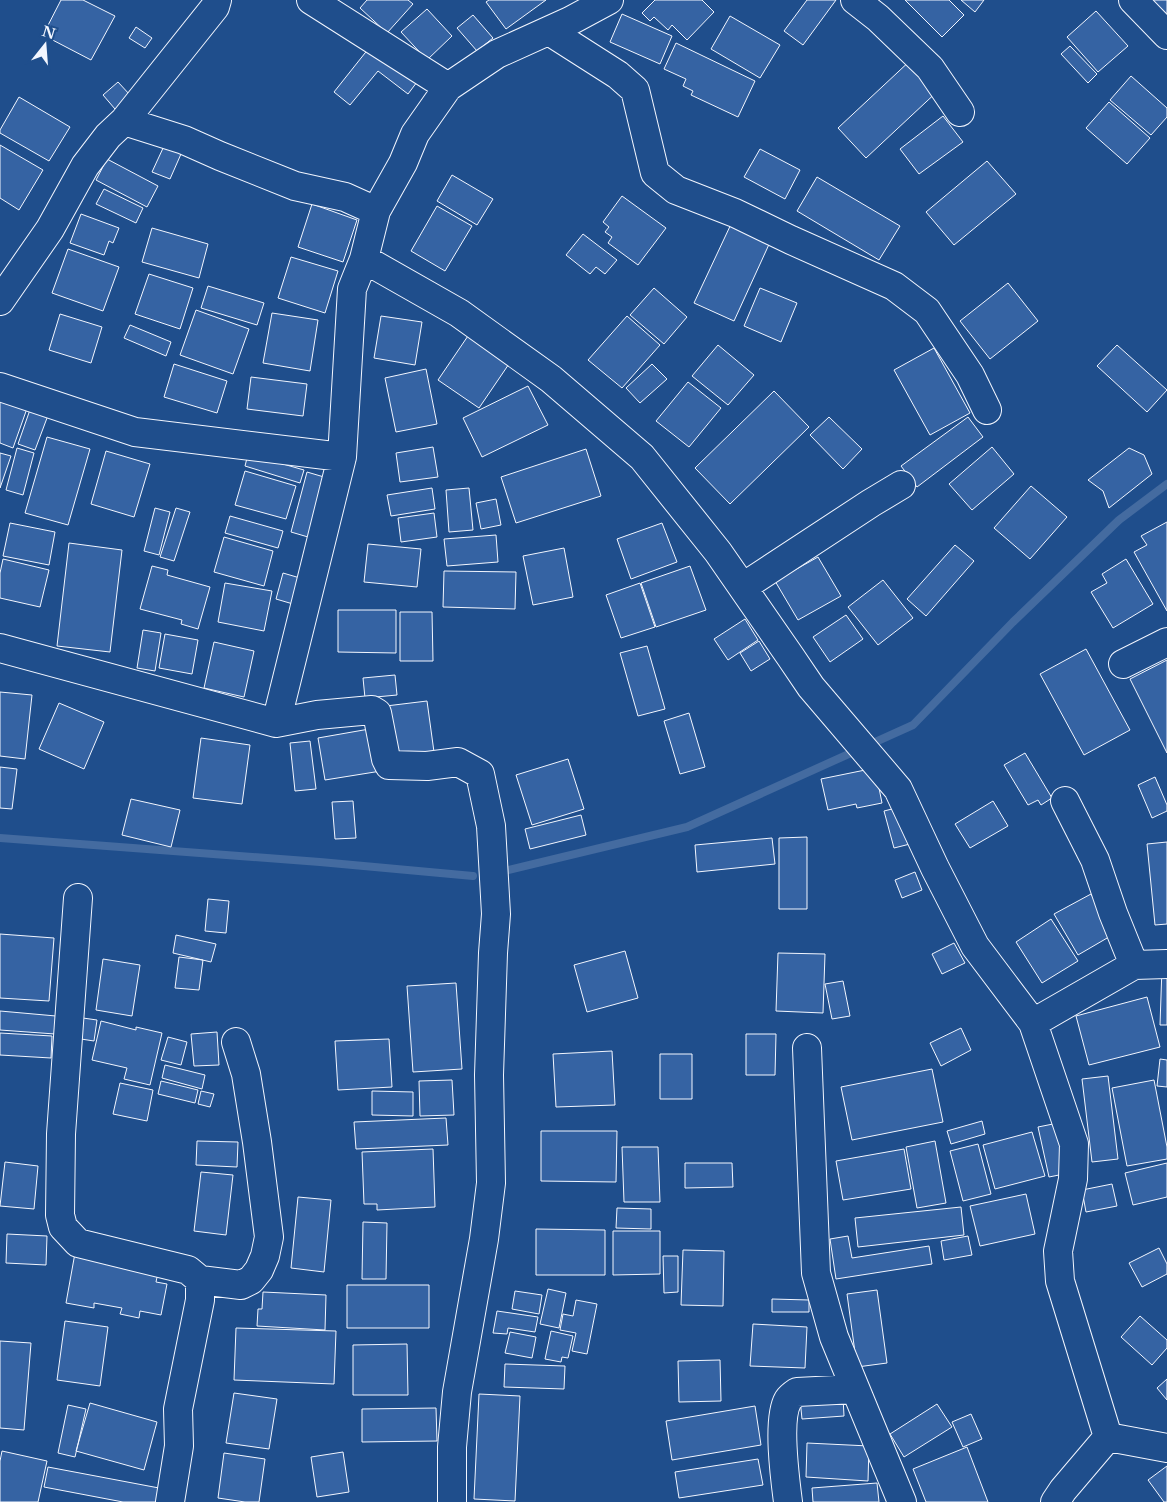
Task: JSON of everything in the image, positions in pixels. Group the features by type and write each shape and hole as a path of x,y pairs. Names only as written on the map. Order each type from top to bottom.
{"street":[{"path":"0,301 50,229 85,166 108,136 124,121 215,7 217,0"},
{"path":"311,0 448,87"},
{"path":"276,723 342,457 352,289 364,259 376,211 403,162 415,134 448,87 496,54 549,31 609,0"},
{"path":"855,0 878,18 930,68 960,112"},
{"path":"1132,0 1167,35"},
{"path":"549,31 618,75 634,90 655,173 676,190 735,213 894,286 927,311 970,375 987,410"},
{"path":"124,121 184,140 295,186 344,198 376,211"},
{"path":"364,259 459,313 551,379 642,457 718,552 811,687 898,789 935,868 975,946 1033,1023 1074,1144 1073,1178 1058,1251 1060,1281 1108,1437"},
{"path":"0,387 135,432 342,457"},
{"path":"743,587 901,485"},
{"path":"1123,664 1167,642"},
{"path":"0,648 276,723 317,715 372,710 377,713 386,759 389,765 427,766 458,762 480,774 491,826 496,914 489,1075 491,1183 484,1240 457,1392 452,1447 452,1502"},
{"path":"1065,801 1096,860 1113,913 1134,965"},
{"path":"78,898 61,1134 60,1215 63,1227 78,1243 188,1270 200,1280 242,1285 251,1280 259,1270 265,1256 269,1237 246,1074 236,1042"},
{"path":"1033,1023 1134,965 1167,964"},
{"path":"807,1048 816,1272 834,1337 902,1502"},
{"path":"170,1502 178,1446 178,1409 200,1300 200,1280"},
{"path":"788,1502 782,1448 784,1414 788,1400 797,1392 855,1388"},
{"path":"1108,1437 1167,1448"},
{"path":"1055,1502 1108,1437"}],"building":[{"path":"61,0 83,0 115,16 91,60 43,35"},
{"path":"367,0 408,0 413,4 387,33 360,8"},
{"path":"489,0 546,0 506,29 486,2"},
{"path":"655,0 702,0 714,12 687,40 672,25 668,30 654,17 650,21 642,13"},
{"path":"807,0 836,0 803,45 784,31"},
{"path":"905,0 949,0 964,15 942,37"},
{"path":"961,0 984,0 975,12"},
{"path":"1142,0 1167,0 1167,25"},
{"path":"427,9 452,36 427,60 401,32"},
{"path":"1096,11 1128,46 1098,72 1067,37"},
{"path":"622,14 672,36 660,64 610,42"},
{"path":"473,15 493,38 477,51 457,28"},
{"path":"730,16 780,45 760,78 711,49"},
{"path":"136,27 152,38 145,48 129,38"},
{"path":"373,43 420,78 408,94 378,71 350,105 334,92"},
{"path":"676,43 755,81 738,117 691,95 693,91 683,86 686,79 664,69"},
{"path":"1070,46 1097,74 1088,83 1061,54"},
{"path":"913,58 941,88 866,158 838,128"},
{"path":"1131,76 1167,108 1167,117 1151,135 1110,100"},
{"path":"118,82 130,95 115,109 103,95"},
{"path":"19,97 70,127 49,161 0,133"},
{"path":"1109,102 1150,138 1127,164 1086,128"},
{"path":"943,116 963,142 919,174 900,149"},
{"path":"0,145 43,170 19,210 0,198"},
{"path":"164,146 181,154 170,179 152,172"},
{"path":"760,149 800,170 785,199 744,177"},
{"path":"107,159 158,186 147,207 96,180"},
{"path":"987,161 1016,194 954,245 926,212"},
{"path":"452,175 493,199 477,225 437,201"},
{"path":"817,177 900,226 879,260 797,211"},
{"path":"104,189 143,208 136,223 96,204"},
{"path":"622,196 666,228 638,265 608,243 612,237 605,232 609,227 603,222"},
{"path":"312,204 357,220 343,262 298,247"},
{"path":"437,206 472,226 445,271 411,251"},
{"path":"81,214 119,228 113,243 109,241 104,255 70,243"},
{"path":"732,222 771,240 734,321 694,303"},
{"path":"152,228 208,244 199,278 142,262"},
{"path":"583,234 617,260 605,274 596,267 590,274 566,255"},
{"path":"68,249 119,267 103,311 52,293"},
{"path":"291,257 338,271 325,313 278,298"},
{"path":"149,274 193,288 180,329 135,314"},
{"path":"1008,283 1038,321 990,359 960,321"},
{"path":"208,286 264,303 257,325 201,308"},
{"path":"654,288 687,317 664,344 630,315"},
{"path":"760,288 797,303 781,342 744,326"},
{"path":"196,310 249,329 233,374 180,355"},
{"path":"272,313 318,320 310,371 263,363"},
{"path":"60,314 102,327 91,363 49,350"},
{"path":"381,316 422,322 415,365 374,358"},
{"path":"627,316 660,345 622,388 588,360"},
{"path":"130,325 171,342 166,356 124,338"},
{"path":"472,330 513,358 479,408 438,380"},
{"path":"718,345 754,375 728,405 692,376"},
{"path":"1117,345 1167,390 1147,412 1097,366"},
{"path":"934,348 970,413 930,435 894,370"},
{"path":"174,364 227,381 217,413 164,397"},
{"path":"652,364 667,379 640,403 626,388"},
{"path":"426,369 437,424 396,432 385,378"},
{"path":"251,377 307,384 303,416 247,409"},
{"path":"688,382 721,408 689,447 656,421"},
{"path":"528,386 548,425 482,457 463,418"},
{"path":"0,391 30,400 13,448 0,443"},
{"path":"774,391 809,427 730,504 695,468"},
{"path":"32,404 50,410 35,450 18,444"},
{"path":"829,417 862,449 843,469 810,435"},
{"path":"968,417 983,437 917,487 901,466"},
{"path":"47,437 90,449 68,525 25,513"},
{"path":"433,447 438,477 400,482 396,453"},
{"path":"992,447 1014,474 972,510 949,484"},
{"path":"17,448 34,453 23,495 6,490"},
{"path":"1129,448 1144,455 1152,474 1109,508 1103,491 1088,480"},
{"path":"586,449 601,496 516,523 501,477"},
{"path":"106,451 150,464 134,517 91,504"},
{"path":"0,453 11,456 0,488"},
{"path":"248,454 304,470 300,483 245,466"},
{"path":"245,471 296,486 286,519 235,505"},
{"path":"307,472 324,477 308,537 291,532"},
{"path":"1031,486 1067,517 1030,559 994,528"},
{"path":"432,488 435,509 391,516 387,495"},
{"path":"469,488 473,530 449,532 446,490"},
{"path":"496,499 501,525 481,529 476,503"},
{"path":"155,508 170,512 159,555 144,551"},
{"path":"176,508 190,512 174,561 160,557"},
{"path":"434,513 437,537 401,542 398,518"},
{"path":"230,516 283,531 278,548 225,533"},
{"path":"1167,522 1167,611 1134,552 1147,545 1141,536"},
{"path":"10,523 55,532 49,565 3,556"},
{"path":"662,523 677,562 631,579 617,539"},
{"path":"496,535 498,562 447,566 444,539"},
{"path":"224,537 273,551 264,586 214,572"},
{"path":"69,543 122,550 110,652 57,646"},
{"path":"368,544 421,549 417,587 364,582"},
{"path":"955,545 974,561 926,616 907,599"},
{"path":"564,548 573,597 533,605 523,556"},
{"path":"818,557 841,596 798,620 775,581"},
{"path":"3,559 49,570 40,607 0,598 0,573"},
{"path":"1126,559 1153,604 1113,628 1091,592 1107,583 1102,574"},
{"path":"152,566 168,570 167,575 210,587 198,629 181,624 182,620 140,609"},
{"path":"690,566 706,610 656,627 641,583"},
{"path":"444,571 516,572 515,609 443,607"},
{"path":"283,573 300,578 293,604 276,599"},
{"path":"883,580 913,618 878,645 848,607"},
{"path":"225,583 272,591 264,631 218,622"},
{"path":"640,583 655,627 621,638 606,595"},
{"path":"338,610 396,610 396,653 338,652"},
{"path":"400,612 432,612 433,661 400,661"},
{"path":"846,615 863,639 830,662 813,637"},
{"path":"745,619 758,640 728,660 714,639"},
{"path":"143,630 161,633 155,671 137,668"},
{"path":"165,634 198,640 192,674 159,668"},
{"path":"759,641 770,659 751,671 740,653"},
{"path":"214,642 254,651 244,697 204,688"},
{"path":"647,646 665,709 638,716 620,653"},
{"path":"1086,649 1130,730 1084,755 1040,674"},
{"path":"1167,660 1167,753 1130,679"},
{"path":"395,675 397,695 365,698 363,678"},
{"path":"0,692 32,695 25,759 0,756"},
{"path":"427,701 434,752 394,758 386,706"},
{"path":"59,703 104,722 84,769 39,749"},
{"path":"689,713 705,767 680,774 664,721"},
{"path":"375,728 381,771 325,780 318,738"},
{"path":"201,738 250,745 242,804 193,798"},
{"path":"310,741 316,789 295,791 290,743"},
{"path":"1025,753 1052,798 1041,805 1038,800 1028,805 1004,765"},
{"path":"568,759 584,809 532,825 516,775"},
{"path":"0,767 17,769 12,809 0,808"},
{"path":"875,768 882,803 857,808 856,804 828,810 821,779"},
{"path":"1155,777 1167,805 1167,811 1152,818 1138,785"},
{"path":"131,799 180,810 171,847 122,835"},
{"path":"353,801 356,838 335,839 332,802"},
{"path":"993,801 1008,826 970,848 955,824"},
{"path":"900,807 910,844 894,848 884,811"},
{"path":"581,815 586,835 530,849 525,829"},
{"path":"807,837 807,909 779,909 779,838"},
{"path":"772,838 775,864 697,872 695,845"},
{"path":"1167,842 1167,924 1155,925 1147,844"},
{"path":"915,872 922,890 902,898 895,880"},
{"path":"1091,894 1114,934 1078,955 1054,914"},
{"path":"208,899 229,901 226,933 205,931"},
{"path":"1051,919 1078,961 1042,983 1016,942"},
{"path":"0,934 54,938 49,1001 0,998"},
{"path":"176,935 216,944 211,962 173,953"},
{"path":"954,943 965,963 942,974 932,954"},
{"path":"625,951 638,998 587,1012 574,965"},
{"path":"778,953 825,954 823,1013 776,1011"},
{"path":"179,957 203,960 199,990 175,988"},
{"path":"103,959 140,965 132,1016 96,1010"},
{"path":"1162,967 1167,968 1167,1025 1160,1025"},
{"path":"843,981 850,1016 832,1019 825,984"},
{"path":"456,983 462,1069 413,1072 407,986"},
{"path":"1147,997 1160,1047 1089,1065 1076,1016"},
{"path":"0,1011 56,1016 55,1034 0,1030"},
{"path":"83,1018 97,1020 94,1041 81,1039"},
{"path":"101,1021 136,1030 136,1027 162,1033 150,1085 124,1079 127,1068 92,1060"},
{"path":"961,1028 971,1050 941,1066 930,1043"},
{"path":"217,1032 219,1065 194,1066 191,1034"},
{"path":"0,1033 52,1036 51,1058 0,1055"},
{"path":"746,1034 776,1034 775,1075 746,1075"},
{"path":"168,1037 187,1042 181,1065 161,1060"},
{"path":"389,1039 392,1087 338,1090 335,1041"},
{"path":"612,1051 615,1105 556,1107 553,1054"},
{"path":"660,1054 692,1054 692,1099 660,1099"},
{"path":"1160,1059 1167,1060 1167,1087 1157,1086"},
{"path":"165,1065 205,1075 202,1089 162,1078"},
{"path":"932,1069 943,1122 852,1140 841,1087"},
{"path":"1108,1076 1118,1159 1092,1162 1082,1079"},
{"path":"452,1080 454,1115 420,1116 419,1081"},
{"path":"1154,1080 1167,1147 1167,1159 1127,1166 1112,1088"},
{"path":"161,1081 198,1090 195,1103 158,1094"},
{"path":"120,1083 153,1090 147,1121 113,1114"},
{"path":"201,1091 214,1094 210,1107 198,1104"},
{"path":"372,1091 413,1092 413,1116 372,1115"},
{"path":"446,1118 448,1145 356,1149 354,1122"},
{"path":"982,1121 985,1134 951,1144 947,1131"},
{"path":"1058,1123 1069,1173 1049,1177 1038,1127"},
{"path":"541,1131 617,1131 616,1182 541,1181"},
{"path":"1032,1132 1045,1176 995,1189 983,1145"},
{"path":"197,1141 238,1142 237,1167 196,1165"},
{"path":"935,1141 946,1203 917,1208 906,1147"},
{"path":"978,1144 991,1194 963,1201 950,1151"},
{"path":"622,1147 658,1147 660,1202 624,1202"},
{"path":"433,1149 435,1207 377,1210 377,1204 364,1204 362,1152"},
{"path":"904,1149 911,1189 843,1200 836,1161"},
{"path":"5,1162 38,1166 34,1209 0,1206"},
{"path":"685,1163 732,1163 733,1187 685,1188"},
{"path":"1167,1163 1167,1197 1133,1205 1125,1173"},
{"path":"201,1172 233,1175 226,1235 194,1231"},
{"path":"1112,1184 1117,1206 1086,1212 1082,1190"},
{"path":"1026,1194 1035,1234 980,1246 970,1206"},
{"path":"298,1197 331,1200 324,1272 291,1268"},
{"path":"961,1207 964,1235 858,1247 855,1218"},
{"path":"617,1208 651,1209 651,1229 616,1228"},
{"path":"363,1222 387,1223 386,1279 362,1279"},
{"path":"536,1229 605,1230 605,1275 536,1275"},
{"path":"613,1231 660,1231 660,1274 613,1275"},
{"path":"7,1234 47,1236 46,1265 6,1263"},
{"path":"848,1236 852,1258 929,1246 932,1264 836,1279 830,1239"},
{"path":"968,1236 972,1255 944,1260 941,1241"},
{"path":"1159,1248 1167,1264 1167,1274 1142,1287 1129,1263"},
{"path":"683,1250 724,1251 723,1306 681,1305"},
{"path":"75,1253 159,1268 156,1282 167,1284 161,1315 140,1311 139,1318 120,1314 122,1308 94,1303 94,1308 66,1303"},
{"path":"663,1256 678,1256 678,1292 664,1293"},
{"path":"347,1285 429,1285 429,1328 347,1328"},
{"path":"548,1289 566,1293 559,1328 540,1324"},
{"path":"877,1290 887,1363 857,1367 847,1294"},
{"path":"515,1291 542,1295 539,1314 512,1309"},
{"path":"263,1292 326,1295 325,1330 257,1326 258,1309 262,1309"},
{"path":"772,1299 809,1300 809,1312 772,1312"},
{"path":"576,1300 597,1304 587,1354 572,1351 576,1333 560,1330 563,1314 573,1316"},
{"path":"497,1311 538,1317 535,1332 508,1328 507,1334 493,1333"},
{"path":"1140,1316 1167,1340 1167,1348 1152,1365 1121,1337"},
{"path":"65,1321 108,1327 100,1386 57,1380"},
{"path":"753,1324 807,1327 805,1368 750,1366"},
{"path":"236,1328 336,1331 334,1384 234,1380"},
{"path":"551,1331 573,1336 568,1358 562,1357 561,1362 545,1359"},
{"path":"510,1332 536,1337 532,1358 505,1353"},
{"path":"0,1341 31,1343 24,1430 0,1428"},
{"path":"407,1344 408,1395 353,1395 353,1345"},
{"path":"720,1360 721,1401 679,1402 678,1361"},
{"path":"505,1364 565,1366 564,1389 504,1387"},
{"path":"1167,1379 1167,1400 1157,1388"},
{"path":"234,1393 277,1399 269,1449 226,1443"},
{"path":"479,1394 520,1396 515,1501 474,1499"},
{"path":"843,1397 844,1416 802,1419 800,1399"},
{"path":"90,1403 157,1422 144,1470 76,1451"},
{"path":"937,1404 952,1427 904,1457 890,1434"},
{"path":"68,1405 86,1409 75,1457 58,1453"},
{"path":"755,1406 761,1445 672,1460 666,1421"},
{"path":"436,1408 437,1441 362,1442 362,1409"},
{"path":"971,1414 982,1439 963,1447 952,1422"},
{"path":"807,1443 869,1446 868,1481 806,1477"},
{"path":"967,1447 988,1502 926,1502 913,1469"},
{"path":"2,1451 47,1461 38,1502 0,1502 0,1461"},
{"path":"343,1452 349,1492 317,1497 311,1457"},
{"path":"224,1453 265,1459 259,1502 218,1498"},
{"path":"758,1459 763,1485 679,1498 675,1472"},
{"path":"1167,1466 1167,1502 1164,1502 1148,1480"},
{"path":"48,1467 159,1488 157,1502 123,1502 44,1487"},
{"path":"877,1483 879,1502 813,1502 812,1488"}],"waterway":[{"path":"508,870 687,827 913,725 1013,622 1119,520 1167,484"},
{"path":"0,838 320,862 473,876"}]}
